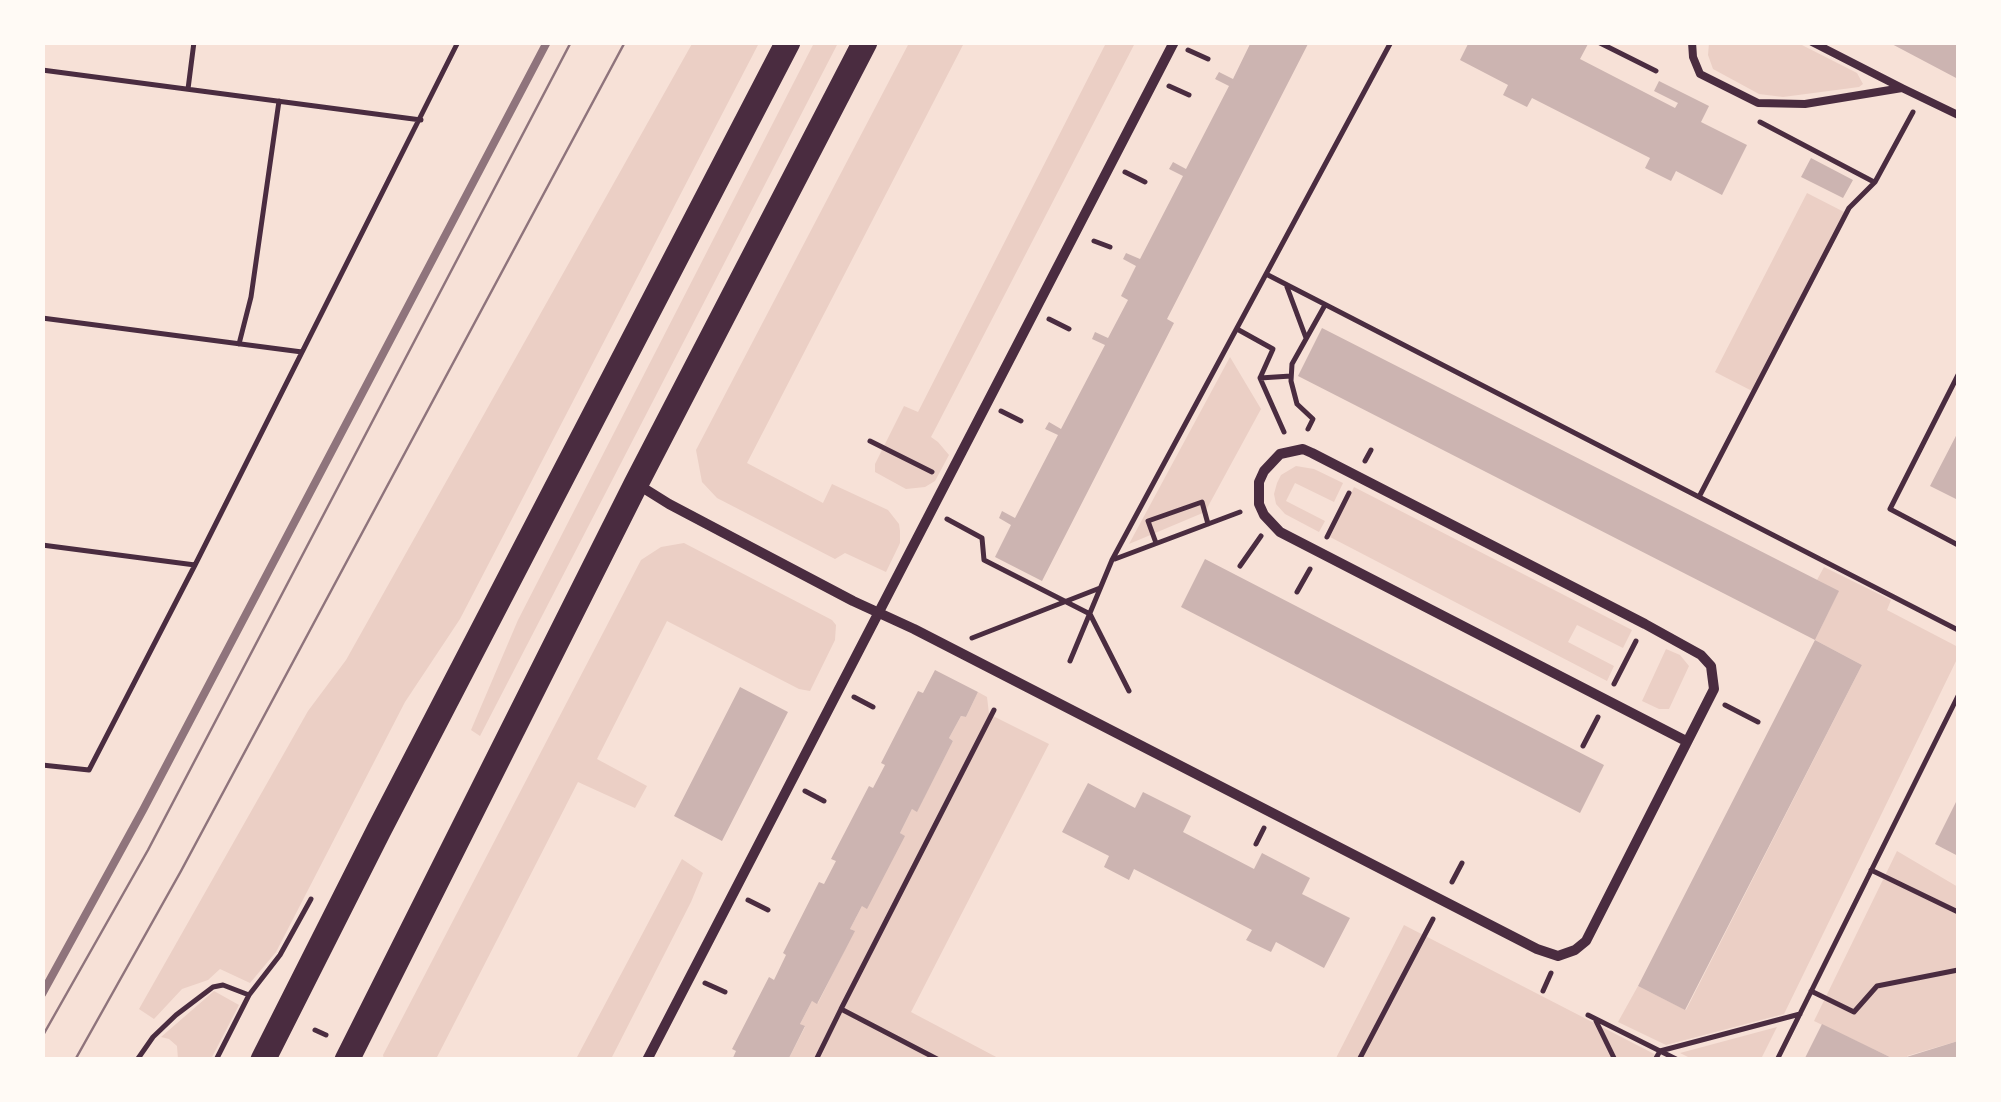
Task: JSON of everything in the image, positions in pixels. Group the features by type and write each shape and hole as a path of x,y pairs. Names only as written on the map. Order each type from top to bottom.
{"main road":[{"path":"263,1060 788,42"},
{"path":"347,1060 636,484 865,42"}],"street":[{"path":"647,1060 1174,42"},
{"path":"636,484 879,614 1521,942 1558,956 1586,941 1714,689 1712,666 1701,655 1645,624 1303,449 1280,454 1264,471 1259,504 1270,524 1280,532 1686,741"}],"lane":[{"path":"1692,42 1692,57 1700,74 1758,103 1805,104 1902,88"},
{"path":"1812,42 1958,115"}],"path":[{"path":"188,89 194,42"},
{"path":"42,765 89,770 458,42"},
{"path":"1070,661 1112,560 1391,42"},
{"path":"1598,42 1656,71"},
{"path":"42,70 420,120"},
{"path":"1700,497 1849,208 1875,182 1922,96"},
{"path":"240,344 251,297 279,101"},
{"path":"1757,121 1875,182"},
{"path":"1266,274 1958,630"},
{"path":"1286,284 1306,338"},
{"path":"1313,420 1297,404 1292,364 1326,305"},
{"path":"42,318 302,352"},
{"path":"1237,330 1273,349 1260,378 1291,450"},
{"path":"1958,375 1890,509 1958,545"},
{"path":"1260,378 1291,376"},
{"path":"870,441 948,480"},
{"path":"1297,592 1371,450"},
{"path":"1148,521 1202,502 1208,524"},
{"path":"1112,560 1259,504"},
{"path":"1137,515 1148,521 1156,544"},
{"path":"1240,566 1270,524"},
{"path":"966,529 982,538 984,560 1090,614 1128,691"},
{"path":"42,546 196,565"},
{"path":"972,638 1100,588"},
{"path":"1583,746 1645,624"},
{"path":"1777,1060 1958,696"},
{"path":"1710,697 1758,722"},
{"path":"816,1060 994,710"},
{"path":"1950,712 1958,717"},
{"path":"1871,870 1958,912"},
{"path":"1359,1060 1426,931"},
{"path":"216,1060 249,995 286,945"},
{"path":"1811,991 1854,1012 1877,986 1958,970"},
{"path":"137,1060 176,1015 213,988 224,986 249,995"},
{"path":"841,1009 938,1060"},
{"path":"1655,1060 1660,1051 1800,1014"},
{"path":"1615,1060 1591,1016 1678,1060"},
{"path":"315,1030 326,1036"}],"shaded area":[{"path":"693,42 759,43 460,619 405,702 276,952 250,983 220,969 208,980 182,989 154,1019 139,1009 308,711 346,660"},
{"path":"814,43 838,43 480,736 471,730 518,620"},
{"path":"909,43 964,43 747,463 823,503 832,484 888,510 899,524 900,543 886,572 845,553 835,559 717,498 702,482 696,450"},
{"path":"1106,43 1135,43 931,437 949,455 935,481 925,487 906,489 875,472 875,464 904,406 918,412"},
{"path":"1709,43 1798,43 1857,73 1863,84 1783,97 1759,94 1713,69"},
{"path":"1807,193 1848,214 1756,393 1715,372"},
{"path":"1230,357 1261,409 1205,512 1129,544"},
{"path":"1296,466 1314,469 1343,483 1334,502 1295,483 1286,501 1325,521 1319,532 1285,514 1276,504 1274,494 1281,475"},
{"path":"1354,487 1632,630 1623,648 1577,625 1568,642 1614,666 1607,681 1330,537"},
{"path":"684,543 832,620 836,625 835,640 810,691 799,689 667,621 597,759 647,786 635,808 578,782 436,1059 384,1059 641,560 661,547"},
{"path":"1824,567 1891,600 1887,610 1958,647 1958,657 1784,1014 1666,1045 1618,1022 1638,986 1686,1010 1862,665 1815,640 1838,592 1817,580"},
{"path":"1666,649 1680,655 1689,666 1669,709 1659,709 1642,701"},
{"path":"978,692 987,697 989,714 1049,744 911,1012 1000,1059 788,1060 805,1027 800,1024 812,1001 818,1003 854,931 850,929 904,836 900,833 912,809 917,811 953,741 949,738 961,716 966,717"},
{"path":"1897,851 1958,887 1958,1041 1907,1059 1894,1059 1814,1021"},
{"path":"682,859 703,873 611,1059 576,1059"},
{"path":"1404,925 1664,1059 1335,1060"},
{"path":"214,991 239,1005 211,1059 178,1059 177,1046 161,1037"},
{"path":"1777,1027 1761,1059 1692,1059 1680,1053"}],"building":[{"path":"1251,42 1309,42 1167,319 1174,323 1042,581 995,557 1011,525 999,518 1002,511 1015,518 1058,435 1045,429 1049,422 1061,429 1105,345 1092,339 1095,332 1108,338 1128,300 1121,296 1136,266 1123,259 1126,253 1140,259 1183,176 1169,169 1173,162 1186,169 1229,86 1215,79 1219,72 1233,79"},
{"path":"1469,42 1585,42 1588,44 1580,59 1675,108 1678,103 1654,91 1659,81 1709,106 1701,122 1747,145 1722,195 1676,171 1671,181 1645,168 1650,158 1532,98 1527,107 1503,95 1508,85 1460,60"},
{"path":"1888,42 1958,42 1958,79"},
{"path":"1811,158 1853,180 1843,198 1801,177"},
{"path":"1322,328 1839,591 1815,640 1298,376"},
{"path":"1958,432 1958,500 1930,486"},
{"path":"1205,559 1604,765 1580,813 1181,607"},
{"path":"1815,640 1862,665 1685,1010 1638,986"},
{"path":"935,670 978,692 966,717 961,716 949,738 953,741 917,812 912,809 900,833 905,836 867,909 862,906 850,929 855,931 817,1004 812,1001 788,1060 732,1060 736,1051 732,1049 769,977 774,980 786,955 783,953 819,882 824,884 836,861 831,859 869,786 873,788 885,765 881,763 918,691 923,693"},
{"path":"740,687 788,712 722,841 674,816"},
{"path":"1088,783 1135,808 1143,792 1191,816 1183,832 1254,869 1262,853 1310,878 1302,894 1350,918 1324,968 1276,942 1271,952 1246,940 1252,930 1134,869 1129,880 1104,867 1109,856 1062,832"},
{"path":"1958,798 1958,856 1935,844"},
{"path":"1822,1024 1896,1060 1804,1060"},
{"path":"1958,1041 1958,1060 1900,1060 1900,1059"}],"tram line":[{"path":"42,1037 148,850 571,42"},
{"path":"75,1060 181,871 625,42"}],"railway":[{"path":"42,994 547,42"}]}
